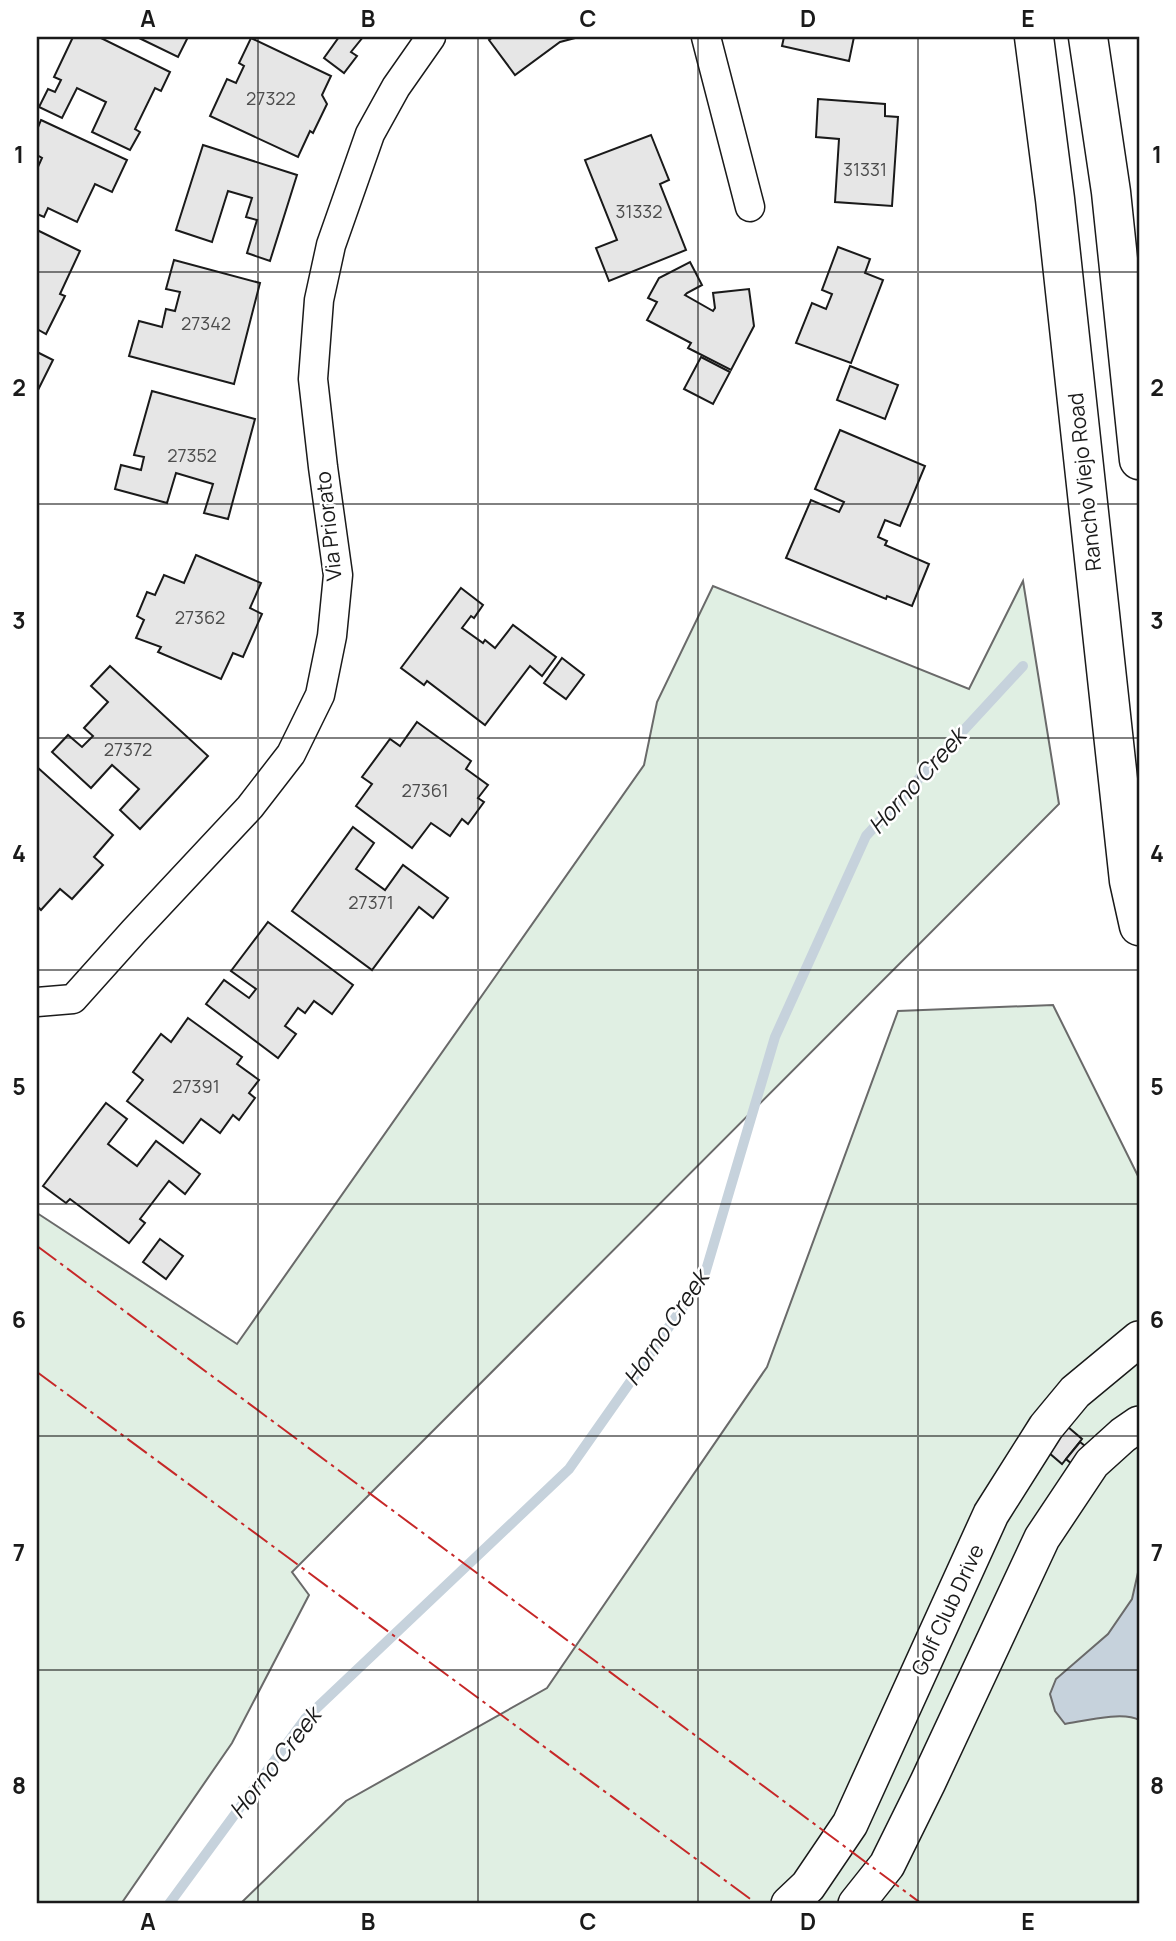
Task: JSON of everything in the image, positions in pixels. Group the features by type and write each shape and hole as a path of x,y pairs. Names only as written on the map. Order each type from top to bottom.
{"main road":[{"name":"Rancho Viejo Road","path":"1034,37 1055,199 1129,881 1139,926"},
{"path":"1088,37 1111,192 1139,460"}],"street":[{"name":"Via Priorato","path":"37,1002 73,999 250,807 291,754 320,695 332,636 338,575 313,379 319,300 331,245 370,134 396,87 431,37"},
{"path":"706,37 750,206"},
{"name":"Golf Club Drive","path":"789,1904 808,1886 849,1824 991,1514 1046,1427 1075,1392 1139,1339"},
{"path":"856,1904 887,1865 1042,1538 1092,1463 1139,1424"}],"green space":[{"path":"1023,581 1059,804 292,1572 309,1595 232,1743 121,1904 37,1904 37,1213 237,1344 644,765 657,702 713,586 969,689"},
{"path":"1053,1005 1139,1178 1139,1904 240,1904 346,1801 547,1688 767,1367 898,1011"}],"shaded area":[{"path":"1139,1568 1139,1720 1123,1716 1065,1724 1055,1711 1050,1694 1056,1679 1108,1634 1132,1599"}],"building":[{"path":"73,37 99,37 170,72 161,91 155,88 135,129 140,132 130,150 92,132 106,102 77,88 62,118 39,107 48,89 55,92 61,80 54,77"},
{"path":"137,37 188,37 178,57"},
{"path":"339,37 363,37 351,52 357,56 344,73 324,58"},
{"path":"493,37 579,37 560,42 515,75 489,40"},
{"path":"784,37 854,37 849,61 782,46"},
{"path":"251,38 331,76 322,95 327,104 298,157 210,116 227,79 236,83 244,66 239,63"},
{"path":"818,99 885,104 885,116 898,117 892,206 835,202 839,139 816,137"},
{"path":"41,120 127,160 112,192 95,184 77,222 48,208 44,217 37,214 37,169 42,158 37,155 37,130"},
{"path":"651,135 669,180 660,184 686,250 609,281 596,248 617,240 585,160"},
{"path":"203,145 297,175 270,261 247,253 257,220 246,217 252,198 228,191 212,242 176,230"},
{"path":"37,230 80,251 60,294 65,296 46,334 37,329"},
{"path":"838,247 870,259 865,273 883,280 851,363 796,343 812,303 826,309 832,294 822,290"},
{"path":"174,260 260,283 234,384 129,356 139,321 162,327 166,309 175,311 180,292 166,289"},
{"path":"690,262 702,285 685,295 713,311 713,293 749,289 754,326 731,370 688,348 691,343 647,320 657,302 648,298 659,278"},
{"path":"37,352 53,360 37,392"},
{"path":"701,357 730,372 713,404 684,389"},
{"path":"850,366 898,385 885,419 837,400"},
{"path":"152,391 255,419 228,519 204,513 213,484 176,473 167,503 115,489 121,465 141,470 144,457 134,455"},
{"path":"840,430 925,466 900,526 885,520 878,537 887,541 885,545 929,564 912,606 887,596 886,599 786,558 811,500 839,512 844,502 815,489"},
{"path":"196,555 261,583 250,608 262,614 243,657 233,653 221,679 158,652 161,647 136,638 144,620 137,616 147,592 155,595 164,575 184,583"},
{"path":"461,588 483,605 474,618 471,616 462,628 495,648 513,625 556,657 542,676 530,666 485,725 427,681 424,685 401,668"},
{"path":"562,658 584,675 566,699 544,683"},
{"path":"110,666 208,756 140,829 120,810 139,789 112,765 91,788 52,752 68,735 82,747 93,736 84,728 108,702 91,686"},
{"path":"417,722 471,761 466,769 488,785 478,798 484,802 468,824 462,819 450,836 431,823 412,848 356,806 372,784 362,777 390,739 400,746"},
{"path":"37,767 113,835 94,857 103,865 72,899 60,889 41,910 37,906"},
{"path":"353,827 374,843 356,869 385,890 403,865 448,898 433,918 419,907 372,970 292,911"},
{"path":"268,922 353,985 332,1014 314,1001 305,1013 298,1008 285,1026 296,1034 278,1058 206,1004 224,980 249,998 256,989 231,971"},
{"path":"188,1018 242,1057 237,1064 259,1080 249,1093 255,1098 239,1120 233,1115 220,1133 201,1119 183,1143 127,1101 143,1080 133,1072 161,1034 171,1042"},
{"path":"106,1103 127,1119 108,1144 137,1166 156,1141 200,1174 185,1194 169,1181 140,1219 145,1223 129,1243 70,1199 66,1203 43,1186"},
{"path":"160,1239 183,1256 166,1279 143,1262"},
{"path":"1068,1427 1082,1439 1062,1464 1048,1452"},
{"path":"1080,1442 1099,1457 1084,1474 1066,1459"}],"waterway":[{"name":"Horno Creek","path":"169,1904 305,1719 569,1469 704,1277 775,1037 866,836 1023,666"}],"power":[{"path":"37,1246 922,1904"},
{"path":"37,1372 757,1904"}]}
